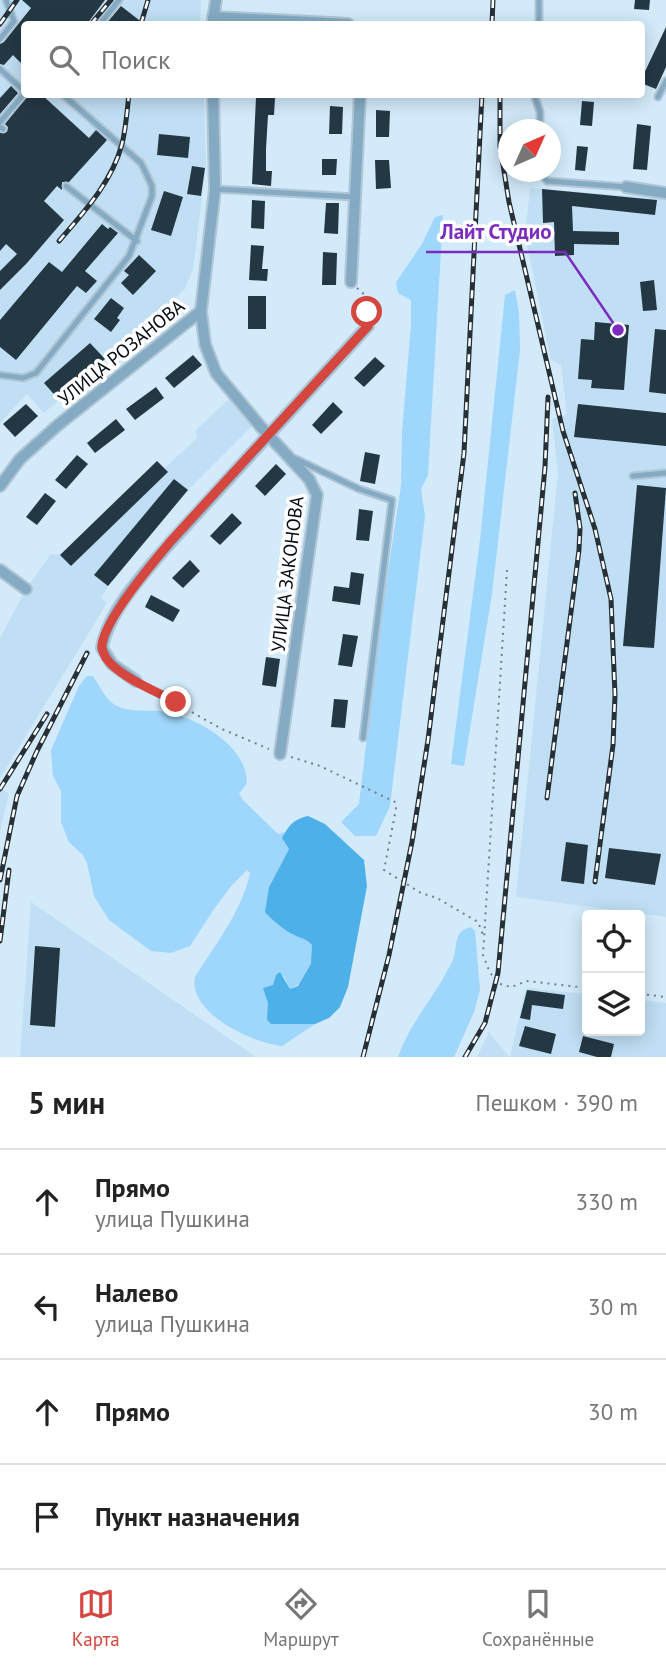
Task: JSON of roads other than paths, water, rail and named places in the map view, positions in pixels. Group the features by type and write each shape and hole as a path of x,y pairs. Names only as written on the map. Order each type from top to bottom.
{"street":[{"path":"213,21 216,0"},
{"name":"УЛИЦА РОЗАНОВА","path":"0,486 20,459 58,425 201,311 215,190 213,98"},
{"path":"351,282 360,98"},
{"path":"625,187 666,193"},
{"name":"УЛИЦА ЗАКОНОВА","path":"201,311 205,344 216,373 314,487 316,507 280,754"},
{"path":"136,681 112,664 102,648 112,619 170,542 368,326"},
{"path":"0,570 26,589"}],"lane":[{"path":"0,2 6,0 14,21 0,39"},
{"path":"102,21 119,0"},
{"path":"539,0 539,21"},
{"path":"0,69 21,90"},
{"path":"658,97 666,81"},
{"path":"1,126 21,97"},
{"path":"0,375 23,379 36,373 117,273 137,241 152,196 148,173 141,163 67,98"},
{"path":"535,98 540,119"},
{"path":"560,182 625,187"},
{"path":"66,186 137,241"},
{"path":"215,190 356,197"},
{"path":"290,456 359,489 392,500 363,738"},
{"path":"633,476 666,473"}],"railway":[{"path":"0,24 17,0"},
{"path":"94,21 111,0"},
{"path":"142,21 148,0"},
{"path":"492,21 493,0"},
{"path":"59,241 96,196 111,171 122,144 128,98"},
{"path":"363,1057 389,955 412,842 428,740 464,453 482,98"},
{"path":"500,98 500,146 509,202 563,431 595,529 611,599 615,695 613,745 595,882"},
{"path":"465,1057 485,1023 498,973 545,467 548,397"},
{"path":"547,798 579,550 580,528 575,493"},
{"path":"0,880 17,796 87,653"},
{"path":"0,789 47,714"},
{"path":"0,941 9,870"}],"place":[{"name":"Лайт Студио","path":"618,330"}]}
